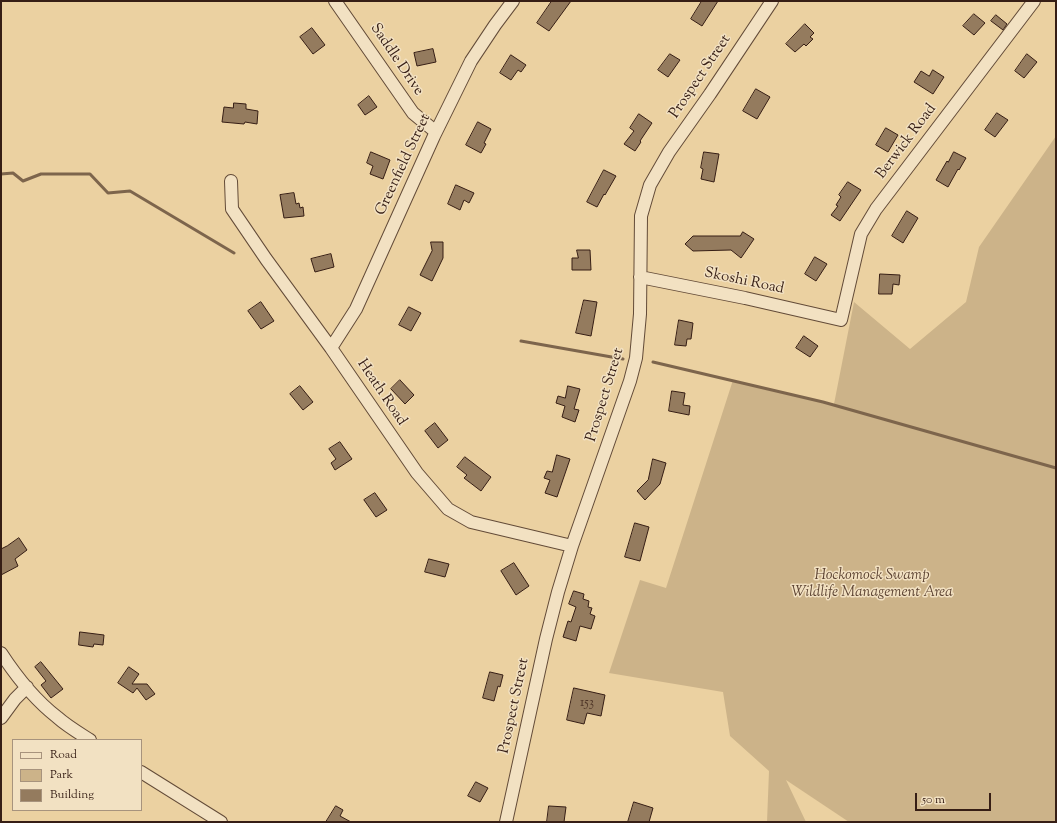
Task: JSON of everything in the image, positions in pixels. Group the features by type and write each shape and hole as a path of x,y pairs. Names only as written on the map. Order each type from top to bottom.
{"street":[{"name":"Saddle Drive","path":"335,1 413,113 436,132"},
{"name":"Greenfield Street","path":"331,348 356,309 436,132 471,61 495,24 513,1"},
{"name":"Prospect Street","path":"506,822 546,639 558,592 572,546 607,450 634,366 639,337 641,216 650,185 670,152 772,1"},
{"name":"Berwick Road","path":"841,320 859,241 869,218 1034,1"},
{"name":"Heath Road","path":"231,181 232,209 266,259 331,348 417,473 448,509 471,522 572,546"},
{"name":"Skoshi Road","path":"640,277 745,298 841,320"},
{"path":"1,653 9,666 56,717 89,739"},
{"path":"1,718 15,699 28,687"},
{"path":"142,773 221,822"}],"green space":[{"name":"Hockomock Swamp Wildlife Management Area","path":"1056,136 1056,822 849,822 786,780 806,822 767,822 769,771 730,736 723,692 609,673 640,580 666,588 733,380 834,404 854,302 910,349 966,302 979,247"}],"building":[{"path":"552,1 571,1 549,31 537,23"},
{"path":"702,1 718,1 702,26 691,19"},
{"path":"974,14 985,23 974,35 963,26"},
{"path":"996,15 1007,24 1003,30 991,21"},
{"path":"805,24 814,33 810,37 813,39 806,46 804,44 795,52 786,44"},
{"path":"312,28 325,45 313,54 300,37"},
{"path":"433,49 436,62 417,66 414,53"},
{"path":"670,54 680,60 668,77 658,70"},
{"path":"1027,54 1037,62 1024,78 1015,71"},
{"path":"511,55 526,65 521,72 518,70 511,80 500,73"},
{"path":"933,70 944,77 933,94 914,82 921,71 929,76"},
{"path":"756,89 770,97 757,119 743,111"},
{"path":"369,96 377,107 365,115 358,105"},
{"path":"234,103 246,104 246,109 258,111 257,124 245,122 244,124 222,122 224,107 233,108"},
{"path":"997,113 1008,120 995,137 985,130"},
{"path":"639,114 652,123 635,151 624,144 634,131 630,128"},
{"path":"478,122 491,129 481,153 466,145"},
{"path":"886,128 898,135 888,152 876,145"},
{"path":"371,152 390,160 383,179 370,174 373,166 367,163"},
{"path":"704,152 719,154 714,182 701,179 703,169 701,168"},
{"path":"954,152 966,158 948,187 936,180"},
{"path":"604,170 616,176 597,207 587,202"},
{"path":"848,182 861,190 840,221 831,215 838,206 836,205 841,197 839,195"},
{"path":"456,185 474,193 469,203 464,200 460,210 448,204"},
{"path":"294,193 296,204 299,203 300,208 303,207 304,216 284,218 280,195"},
{"path":"907,211 918,218 903,243 892,236"},
{"path":"743,232 754,239 741,258 731,250 693,251 685,244 693,236 740,236"},
{"path":"431,242 443,242 443,258 432,281 420,275 432,251"},
{"path":"577,250 590,250 591,270 572,270 572,258 578,258"},
{"path":"331,254 334,267 315,272 311,259"},
{"path":"815,257 827,264 816,281 805,274"},
{"path":"880,274 900,275 899,285 893,284 892,294 879,294"},
{"path":"584,300 597,302 591,336 576,333"},
{"path":"261,302 274,321 261,329 248,311"},
{"path":"409,307 421,313 411,331 399,325"},
{"path":"679,320 693,323 691,339 687,339 686,346 675,345"},
{"path":"804,336 818,346 810,357 796,348"},
{"path":"400,380 414,395 405,404 391,389"},
{"path":"300,386 313,402 303,410 290,394"},
{"path":"568,386 580,389 574,409 579,410 575,422 562,417 565,406 556,403 558,396 565,398"},
{"path":"672,391 685,393 683,405 690,406 689,415 669,411"},
{"path":"435,423 448,440 438,448 425,431"},
{"path":"340,442 352,459 335,470 331,463 336,459 329,449"},
{"path":"557,455 570,459 557,497 545,493 550,480 544,478 547,471 552,472"},
{"path":"465,457 491,477 481,491 464,478 467,475 457,467"},
{"path":"653,459 666,463 660,484 645,500 637,491 648,480"},
{"path":"375,493 387,510 376,517 364,500"},
{"path":"635,523 649,527 640,561 625,557"},
{"path":"19,538 27,550 15,559 18,566 1,575 1,549"},
{"path":"429,559 449,564 445,577 425,572"},
{"path":"514,563 529,586 516,595 501,571"},
{"path":"574,591 584,594 583,599 589,601 588,607 592,608 590,614 595,616 591,629 580,626 576,641 563,637 568,621 571,622 576,607 569,604"},
{"path":"80,632 104,635 103,645 94,644 93,647 79,645"},
{"path":"41,662 63,689 51,698 41,685 46,681 35,667"},
{"path":"129,667 139,674 132,684 147,684 155,694 146,700 137,688 133,693 118,683"},
{"path":"490,672 503,675 494,701 483,698"},
{"path":"574,688 605,695 601,716 587,713 584,724 567,720"},
{"path":"476,782 488,788 480,802 468,796"},
{"path":"634,802 653,808 649,822 628,822"},
{"path":"336,806 343,810 340,816 351,822 326,822"},
{"path":"549,806 566,807 564,822 547,822"}],"waterway":[{"path":"1,174 13,173 23,181 41,174 90,174 108,193 130,191 234,253"},
{"path":"521,341 623,359"},
{"path":"653,362 823,402 1056,468"}]}
